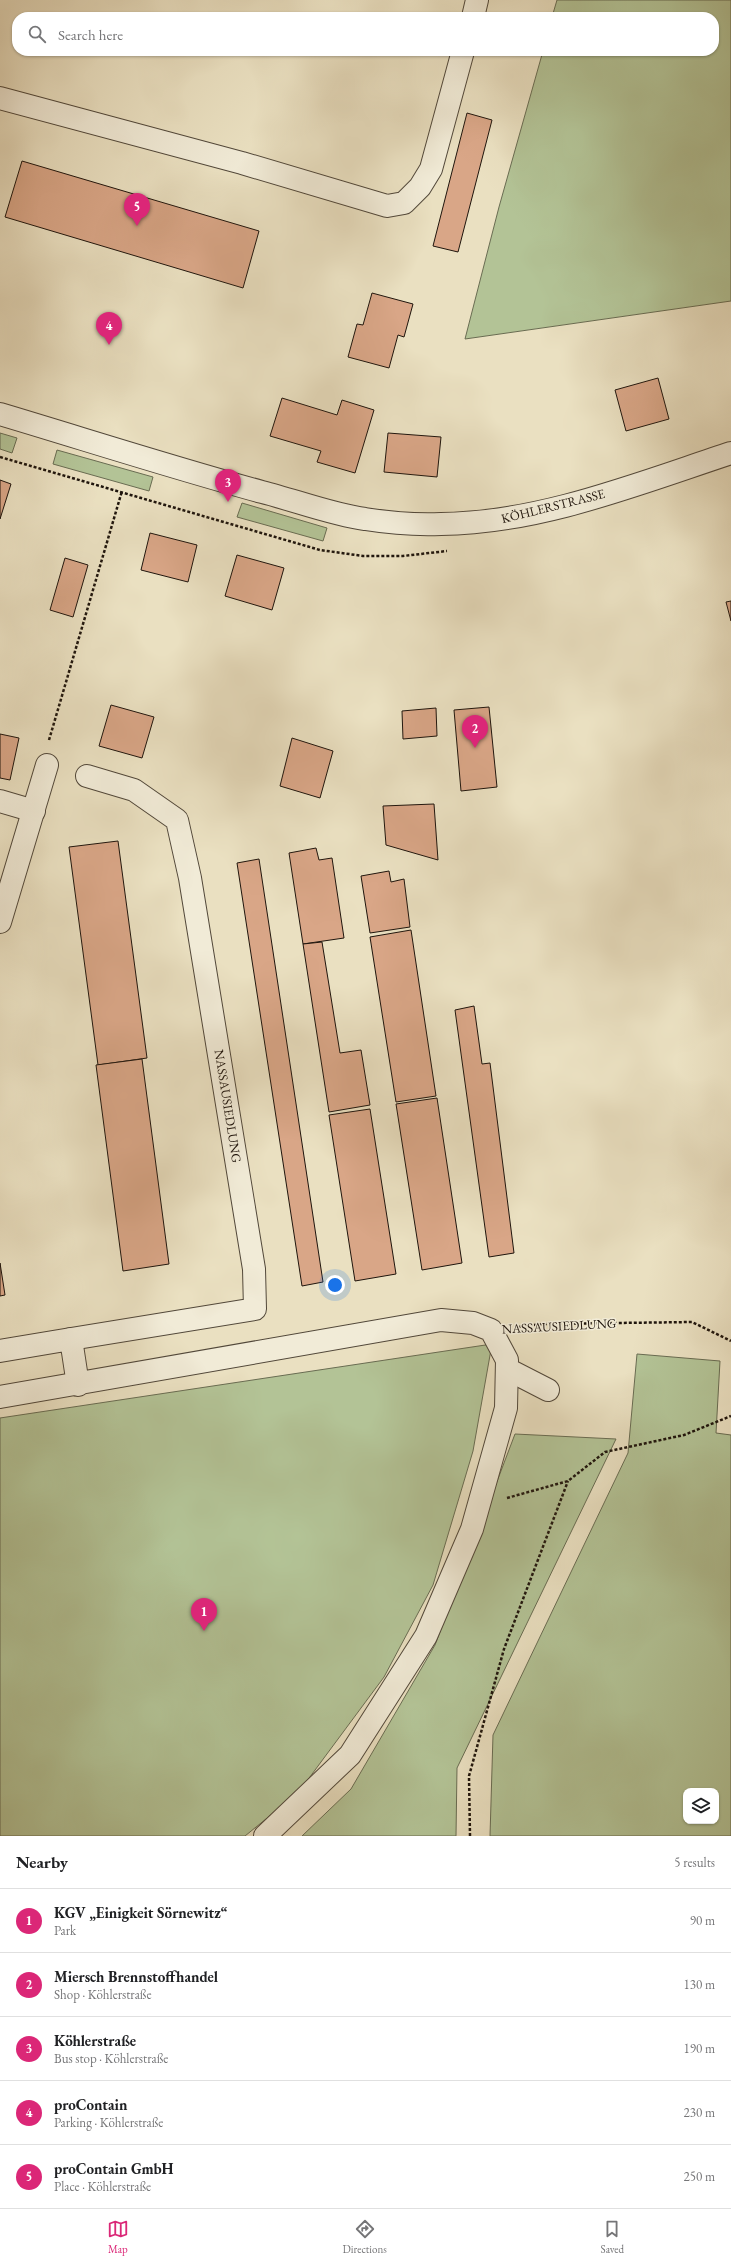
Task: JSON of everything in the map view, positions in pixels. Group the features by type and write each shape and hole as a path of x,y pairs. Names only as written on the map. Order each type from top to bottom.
{"street":[{"path":"474,12 477,0"},
{"path":"0,98 242,163 387,206 404,203 420,187 431,169 462,56"},
{"name":"KÖHLERSTRASSE","path":"0,414 235,484 356,517 406,523 441,524 489,521 526,515 582,500 731,454"},
{"path":"0,922 47,765"},
{"name":"NASSAUSIEDLUNG","path":"0,1351 255,1309 254,1269 190,878 177,820 134,790 87,776"},
{"path":"0,801 34,811"},
{"name":"NASSAUSIEDLUNG","path":"0,1397 78,1385 441,1320 473,1322 491,1330"},
{"path":"265,1836 350,1755 426,1636 472,1529 506,1408 507,1360 491,1330"},
{"path":"71,1339 78,1385"},
{"path":"506,1369 548,1390"}],"path":[{"path":"47,765 47,746 122,491"},
{"name":"NASSAUSIEDLUNG","path":"491,1330 542,1324 692,1322 731,1341"},
{"path":"478,1506 568,1481 604,1452 684,1435 731,1416"},
{"path":"470,1836 469,1776 473,1761 504,1649 568,1481"}],"green space":[{"path":"557,0 731,0 731,301 465,339 499,207 542,56 719,56 719,12 553,12"},
{"path":"0,433 17,438 12,453 0,449"},
{"path":"57,450 153,477 149,491 53,464"},
{"path":"242,503 327,528 323,541 237,517"},
{"path":"492,1344 473,1451 433,1585 384,1677 298,1793 245,1836 0,1836 0,1418"},
{"path":"637,1354 720,1361 716,1433 731,1435 731,1836 490,1836 493,1735 628,1453"},
{"path":"515,1434 616,1439 457,1768 456,1836 302,1836 351,1789 435,1645"}],"building":[{"path":"467,113 492,120 458,252 433,246"},
{"path":"22,161 259,231 243,288 5,217"},
{"path":"372,293 413,304 404,337 398,335 389,368 348,357 357,324 363,325"},
{"path":"658,378 669,419 626,431 615,390"},
{"path":"282,398 337,415 342,400 374,410 355,473 317,462 321,451 270,436"},
{"path":"388,433 441,437 437,477 384,472"},
{"path":"0,480 11,484 0,519"},
{"path":"150,533 197,545 188,582 141,570"},
{"path":"237,555 284,568 272,610 225,596"},
{"path":"65,558 88,565 73,617 50,610"},
{"path":"731,601 731,621 726,602"},
{"path":"111,705 154,717 142,758 99,746"},
{"path":"489,707 497,787 461,791 454,710"},
{"path":"436,708 437,736 403,739 402,711"},
{"path":"0,734 19,738 10,780 0,778"},
{"path":"292,738 333,751 320,798 280,786"},
{"path":"434,804 438,860 386,845 383,806"},
{"path":"118,841 147,1058 98,1065 69,847"},
{"path":"316,848 319,860 332,858 344,938 303,944 289,853"},
{"path":"259,859 323,1282 302,1286 237,863"},
{"path":"389,871 391,882 404,879 410,927 370,933 361,876"},
{"path":"411,930 436,1096 396,1102 370,937"},
{"path":"322,942 340,1053 361,1050 370,1105 329,1112 303,944"},
{"path":"474,1006 482,1064 490,1063 514,1253 489,1257 455,1010"},
{"path":"142,1059 169,1264 123,1271 96,1065"},
{"path":"437,1098 462,1263 422,1270 396,1104"},
{"path":"370,1109 396,1274 355,1281 329,1115"},
{"path":"0,1263 5,1295 0,1296"}],"place":[{"name":"proContain GmbH","path":"137,226"},
{"name":"proContain","path":"109,345"},
{"name":"Köhlerstraße","path":"228,502"},
{"name":"Miersch Brennstoffhandel","path":"475,748"},
{"name":"KGV „Einigkeit Sörnewitz“","path":"204,1631"}]}
